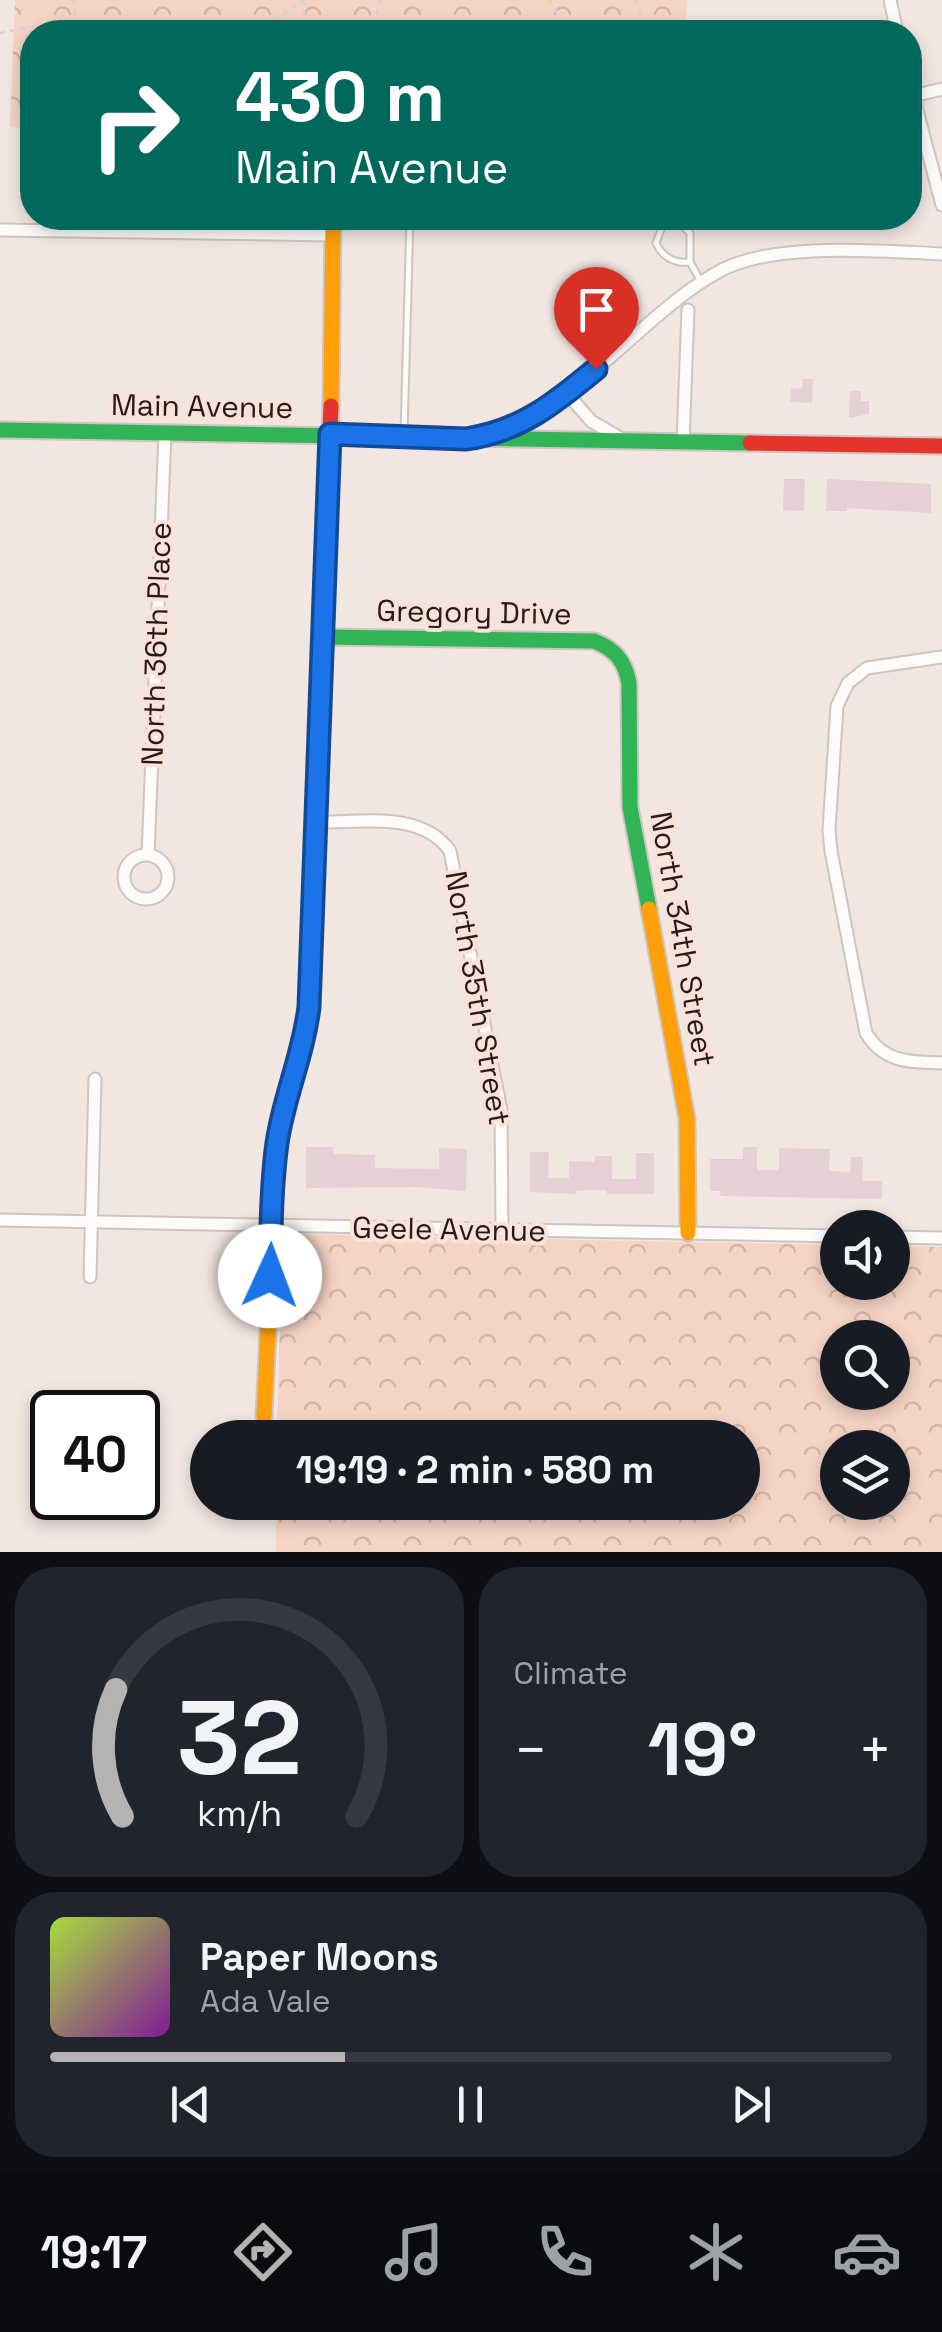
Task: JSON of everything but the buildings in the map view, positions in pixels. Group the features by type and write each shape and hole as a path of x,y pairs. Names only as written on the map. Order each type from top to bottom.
{"street":[{"path":"922,128 942,205"},
{"path":"0,230 333,235"},
{"path":"264,1416 277,1143 285,1104 299,1066 309,1007 330,434 333,230"},
{"path":"486,436 524,424 702,283 736,264 777,254 942,254"},
{"path":"682,442 688,310"},
{"path":"567,393 591,421 622,439"},
{"name":"Main Avenue","path":"0,430 942,446"},
{"name":"North 36th Place","path":"148,855 165,433"},
{"name":"Gregory Drive","path":"323,637 594,641 620,656"},
{"name":"North 34th Street","path":"620,656 630,683 630,806 688,1119 688,1234"},
{"path":"942,657 879,665 856,675 848,684 837,706 830,830 866,1032 892,1059 942,1063"},
{"name":"North 35th Street","path":"316,822 410,824 434,833 450,850 501,1110 502,1230"},
{"path":"90,1277 96,1080"},
{"name":"Geele Avenue","path":"0,1220 820,1236"},
{"path":"910,1237 942,1238"}],"lane":[{"path":"404,437 410,230"},
{"path":"661,230 656,243 660,252 669,259 690,262"},
{"path":"687,230 690,262 702,283"}],"path":[{"path":"276,20 303,0"},
{"path":"364,20 376,18 380,0"}],"green space":[{"path":"15,0 687,0 686,20 20,20 20,127 10,127"},
{"path":"282,1234 820,1245 820,1300 910,1300 910,1246 942,1247 942,1552 276,1552 276,1520 760,1520 760,1420 277,1420"}],"traffic: fast":[{"path":"0,430 750,443"},
{"path":"323,637 594,641 613,652 622,662 629,683 630,807 649,909"}],"traffic: slow":[{"path":"331,406 333,230"},
{"path":"649,909 687,1119 688,1233"},
{"path":"264,1416 277,1143 306,1024"}],"traffic: jam":[{"path":"306,1024 331,406"},
{"path":"750,443 942,446"}],"route":[{"path":"270,1276 277,1143 285,1104 299,1066 309,1007 330,434 466,439 486,436 524,424 596,369"}]}
